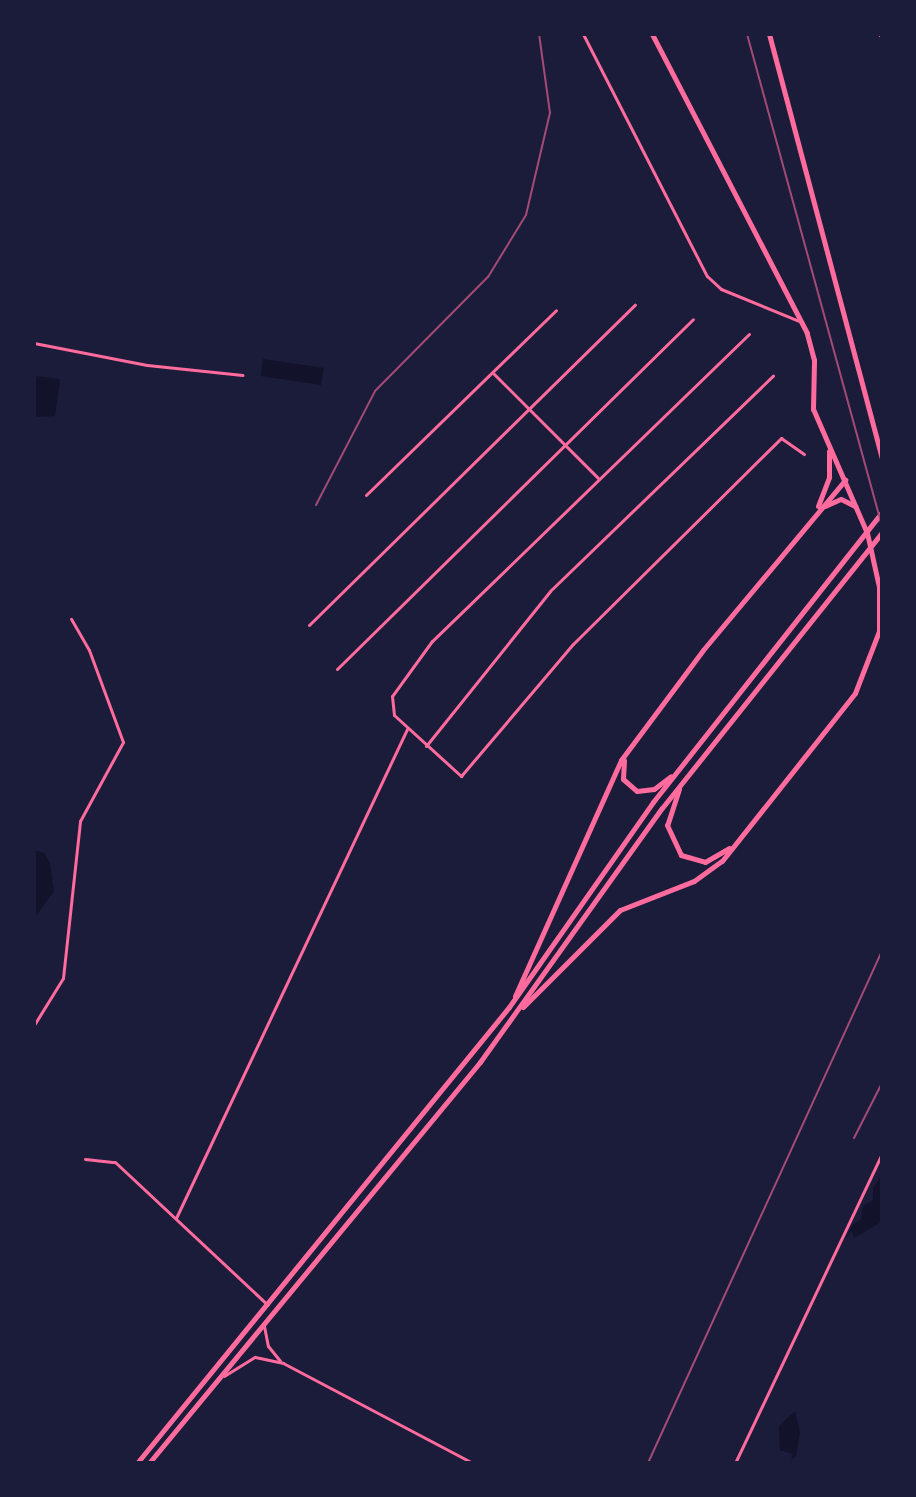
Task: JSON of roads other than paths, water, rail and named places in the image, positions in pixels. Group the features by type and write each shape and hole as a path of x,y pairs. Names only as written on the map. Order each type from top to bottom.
{"main road":[{"path":"523,1007 609,917 701,877 742,836 843,710 873,658 880,603 860,512 813,409 814,360 803,322 652,34"},
{"path":"769,34 882,459"},
{"path":"812,518 827,487 828,446"},
{"path":"509,1007 600,799 631,744 845,480"},
{"path":"812,518 841,499 860,512"},
{"path":"137,1463 509,1007 675,773 882,512"},
{"path":"149,1463 523,1007 685,780 882,532"},
{"path":"631,744 621,772 631,788 654,789 675,773"},
{"path":"685,780 667,825 681,855 705,862 742,836"}],"street":[{"path":"583,34 707,276 721,289 803,322"},
{"path":"309,625 635,305"},
{"path":"366,495 556,310"},
{"path":"337,669 693,319"},
{"path":"749,334 432,641 392,696 390,705 407,729 461,776 573,644 781,438 804,454"},
{"path":"34,343 147,365 242,375"},
{"path":"492,372 598,478"},
{"path":"426,746 550,591 773,376"},
{"path":"34,1025 63,978 80,821 123,742 89,650 71,619"},
{"path":"176,1218 230,1095 407,729"},
{"path":"735,1463 882,1153"},
{"path":"85,1159 115,1162 268,1305"},
{"path":"264,1325 268,1346 283,1363"},
{"path":"218,1381 255,1357 283,1363 473,1463"}],"railway":[{"path":"316,505 375,391 488,277 526,215 550,113 539,34"},
{"path":"747,34 882,526"},
{"path":"648,1463 882,951"},
{"path":"854,1138 882,1083"}]}
